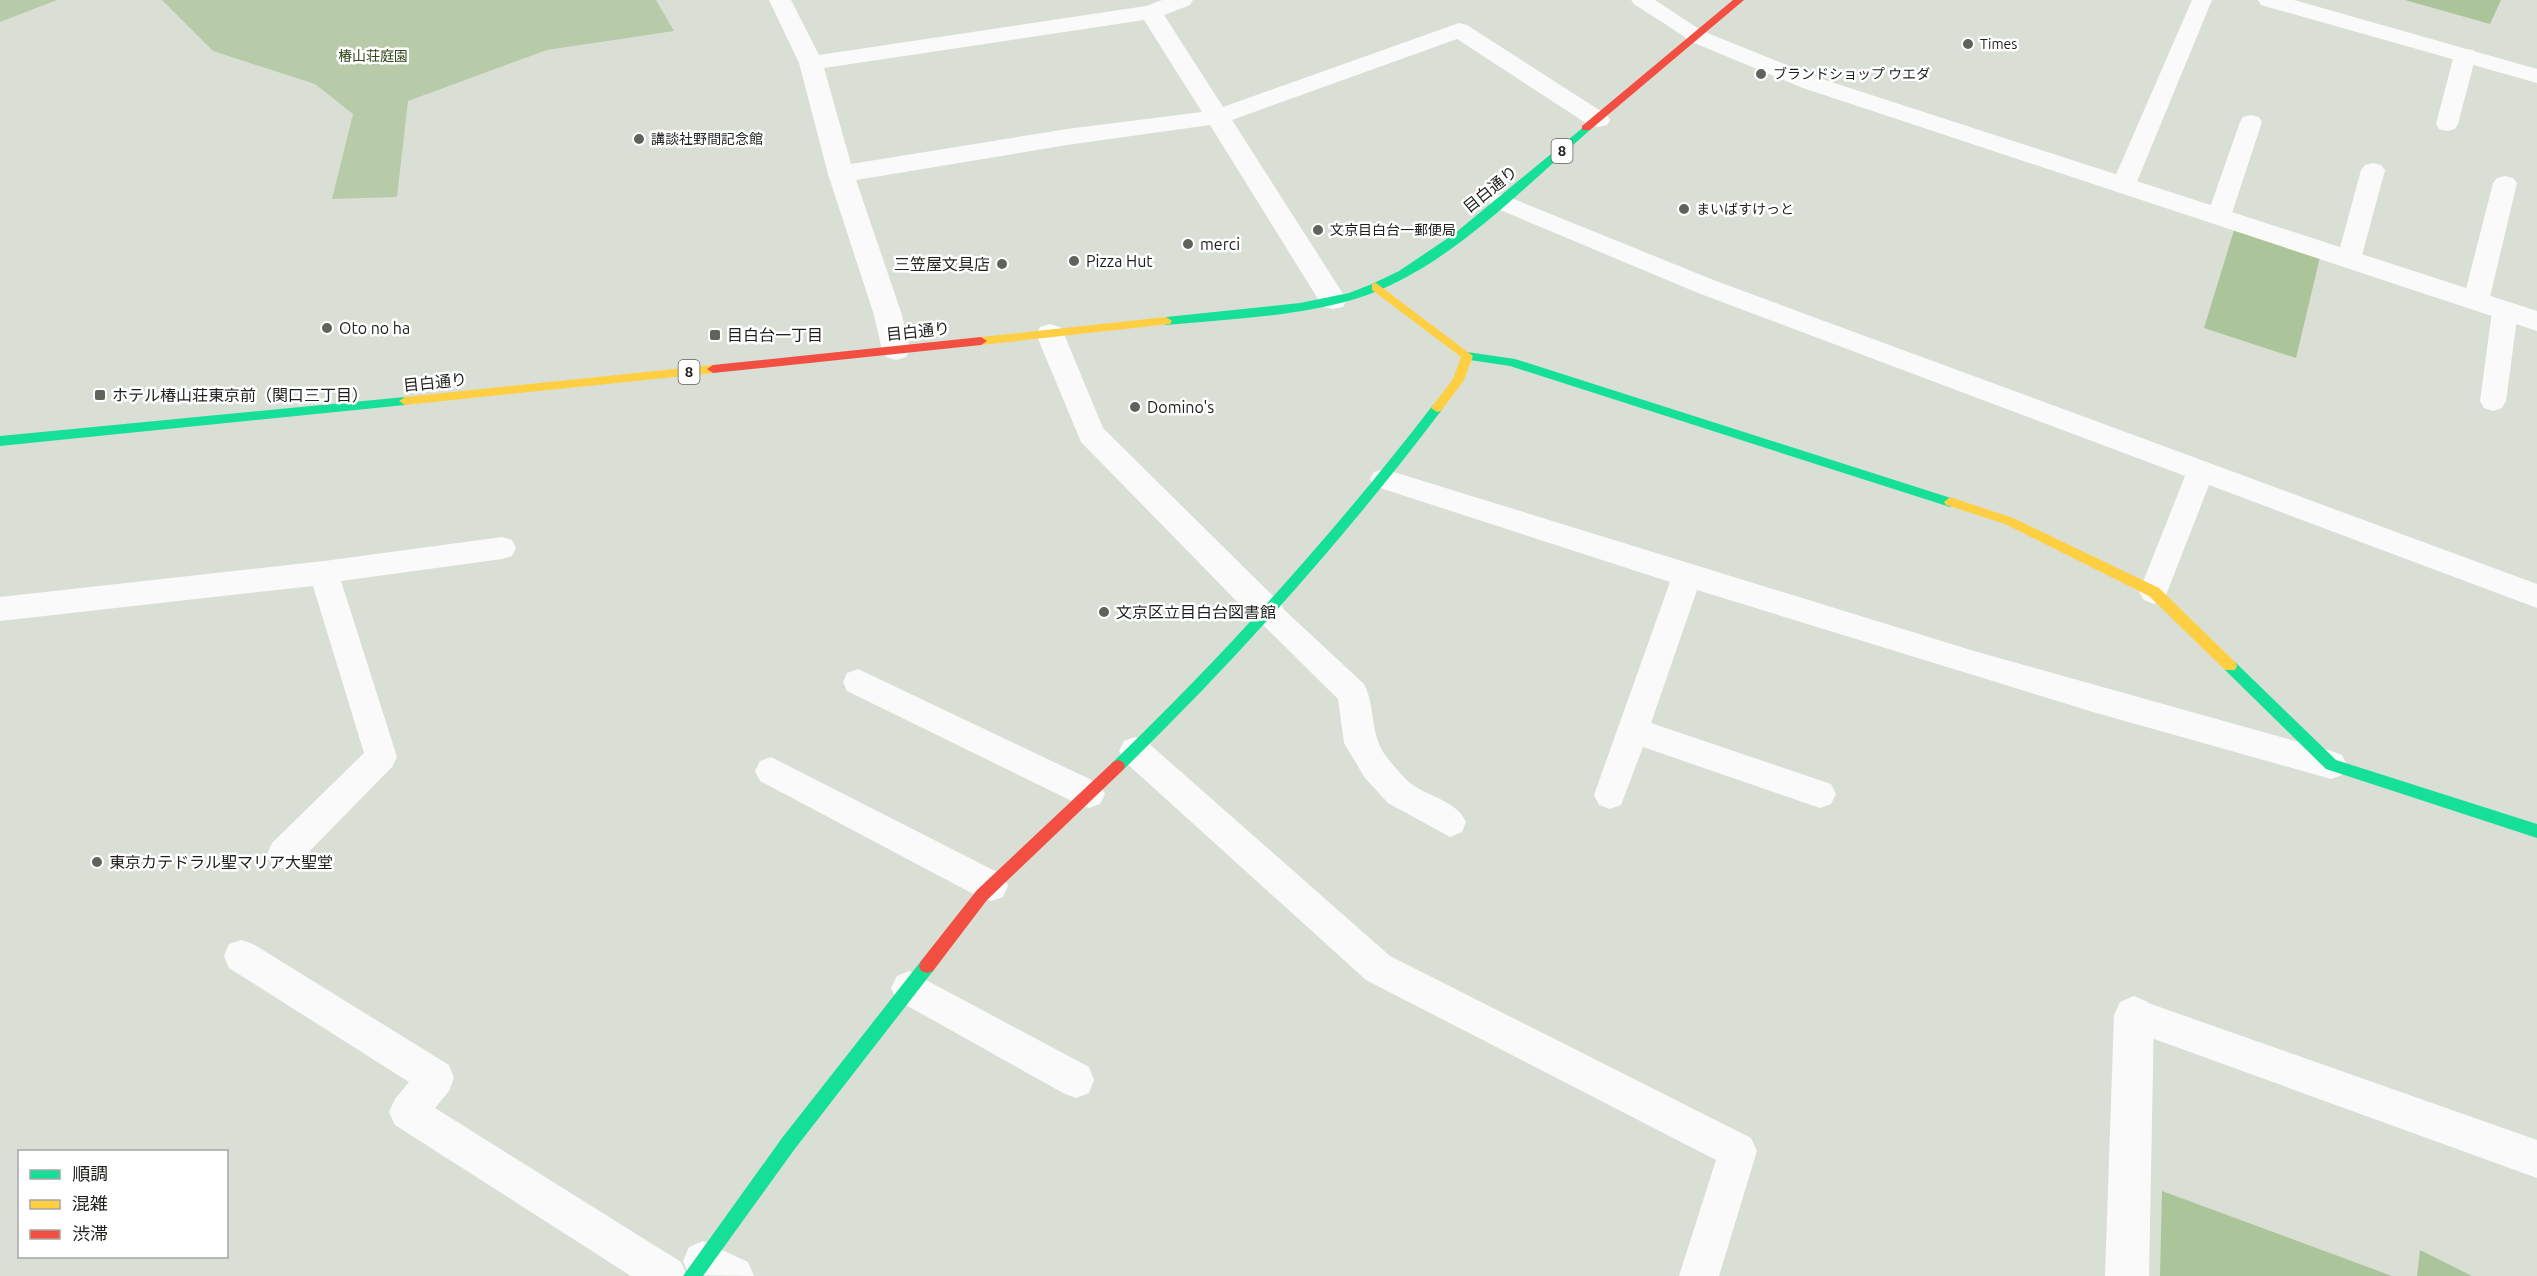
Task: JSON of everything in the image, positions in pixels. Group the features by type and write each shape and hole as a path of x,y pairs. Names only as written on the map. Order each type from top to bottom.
{"street":[{"path":"780,0 811,63 841,174 888,315 896,350"},
{"path":"811,63 1151,12 1182,0"},
{"name":"目白通り","path":"0,441 1050,334 1282,309 1333,300 1376,287 1423,261 1501,202 1739,0"},
{"path":"2269,0 2537,76"},
{"path":"1151,12 1333,300"},
{"path":"841,174 1067,138 1218,117 1459,30 1598,120"},
{"path":"1695,35 1811,83 2537,321"},
{"path":"1376,287 1467,356 1511,362 2009,521 2154,592 2331,765 2537,831"},
{"path":"1050,334 1091,434 1269,613"},
{"path":"710,1271 788,1144 991,886 1135,751 1269,613 1384,479 1458,380 1467,356"},
{"path":"2127,1276 2134,1016"}],"lane":[{"path":"1641,0 1695,35"},
{"path":"2124,184 2202,0"},
{"path":"2447,124 2465,56"},
{"path":"2218,216 2251,122"},
{"path":"2349,260 2373,170"},
{"path":"2476,301 2505,183"},
{"path":"1501,202 1707,287 2537,596"},
{"path":"2493,401 2505,311"},
{"path":"2154,592 2200,472"},
{"path":"1384,479 1687,576 2141,715 2331,765"},
{"path":"0,609 324,573 342,568 502,548"},
{"path":"284,854 381,757 324,573"},
{"path":"1610,795 1687,576"},
{"path":"1269,613 1353,693 1360,743 1376,768 1399,793 1450,822"},
{"path":"858,682 1089,794"},
{"path":"1634,731 1820,794"},
{"path":"1135,751 1378,968 1738,1151 1699,1276"},
{"path":"771,771 991,886"},
{"path":"241,956 436,1078 408,1112 667,1276"},
{"path":"909,988 1076,1080"},
{"path":"2134,1016 2537,1159"}],"green space":[{"path":"0,0 57,0 0,22"},
{"name":"椿山荘庭園","path":"162,0 656,0 674,31 547,50 408,101 397,197 332,199 353,114 315,84 213,51"},
{"path":"2405,0 2501,0 2490,24"},
{"path":"2235,227 2321,253 2296,358 2204,328"},
{"path":"2162,1191 2392,1276 2160,1276"},
{"path":"2420,1250 2472,1276 2417,1276"}],"traffic: fast":[{"path":"1166,321 1300,307 1352,296 1376,287 1431,256 1458,237 1586,128"},
{"path":"1467,356 1511,362 1950,502"},
{"path":"0,441 405,401"},
{"path":"1118,766 1203,682 1285,594 1363,502 1437,408"},
{"path":"2230,666 2331,765 2537,831"},
{"path":"692,1276 788,1144 927,966"}],"traffic: slow":[{"path":"1376,287 1467,356 1458,380 1437,408"},
{"path":"981,341 1166,321"},
{"path":"405,401 713,369"},
{"path":"1950,502 2009,521 2154,592 2230,666"}],"traffic: jam":[{"path":"1586,128 1739,0"},
{"path":"713,369 981,341"},
{"path":"927,966 982,895 1118,766"}],"place":[{"name":"Times","path":"1968,44"},
{"name":"ブランドショップ ウエダ","path":"1761,74"},
{"name":"講談社野間記念館","path":"639,139"},
{"name":"まいばすけっと","path":"1684,209"},
{"name":"文京目白台一郵便局","path":"1318,230"},
{"name":"merci","path":"1188,244"},
{"name":"Pizza Hut","path":"1074,261"},
{"name":"三笠屋文具店","path":"1002,264"},
{"name":"Oto no ha","path":"327,328"},
{"name":"目白台一丁目","path":"715,335"},
{"name":"ホテル椿山荘東京前（関口三丁目）","path":"100,395"},
{"name":"Domino's","path":"1135,407"},
{"name":"文京区立目白台図書館","path":"1104,612"},
{"name":"東京カテドラル聖マリア大聖堂","path":"97,862"}]}
